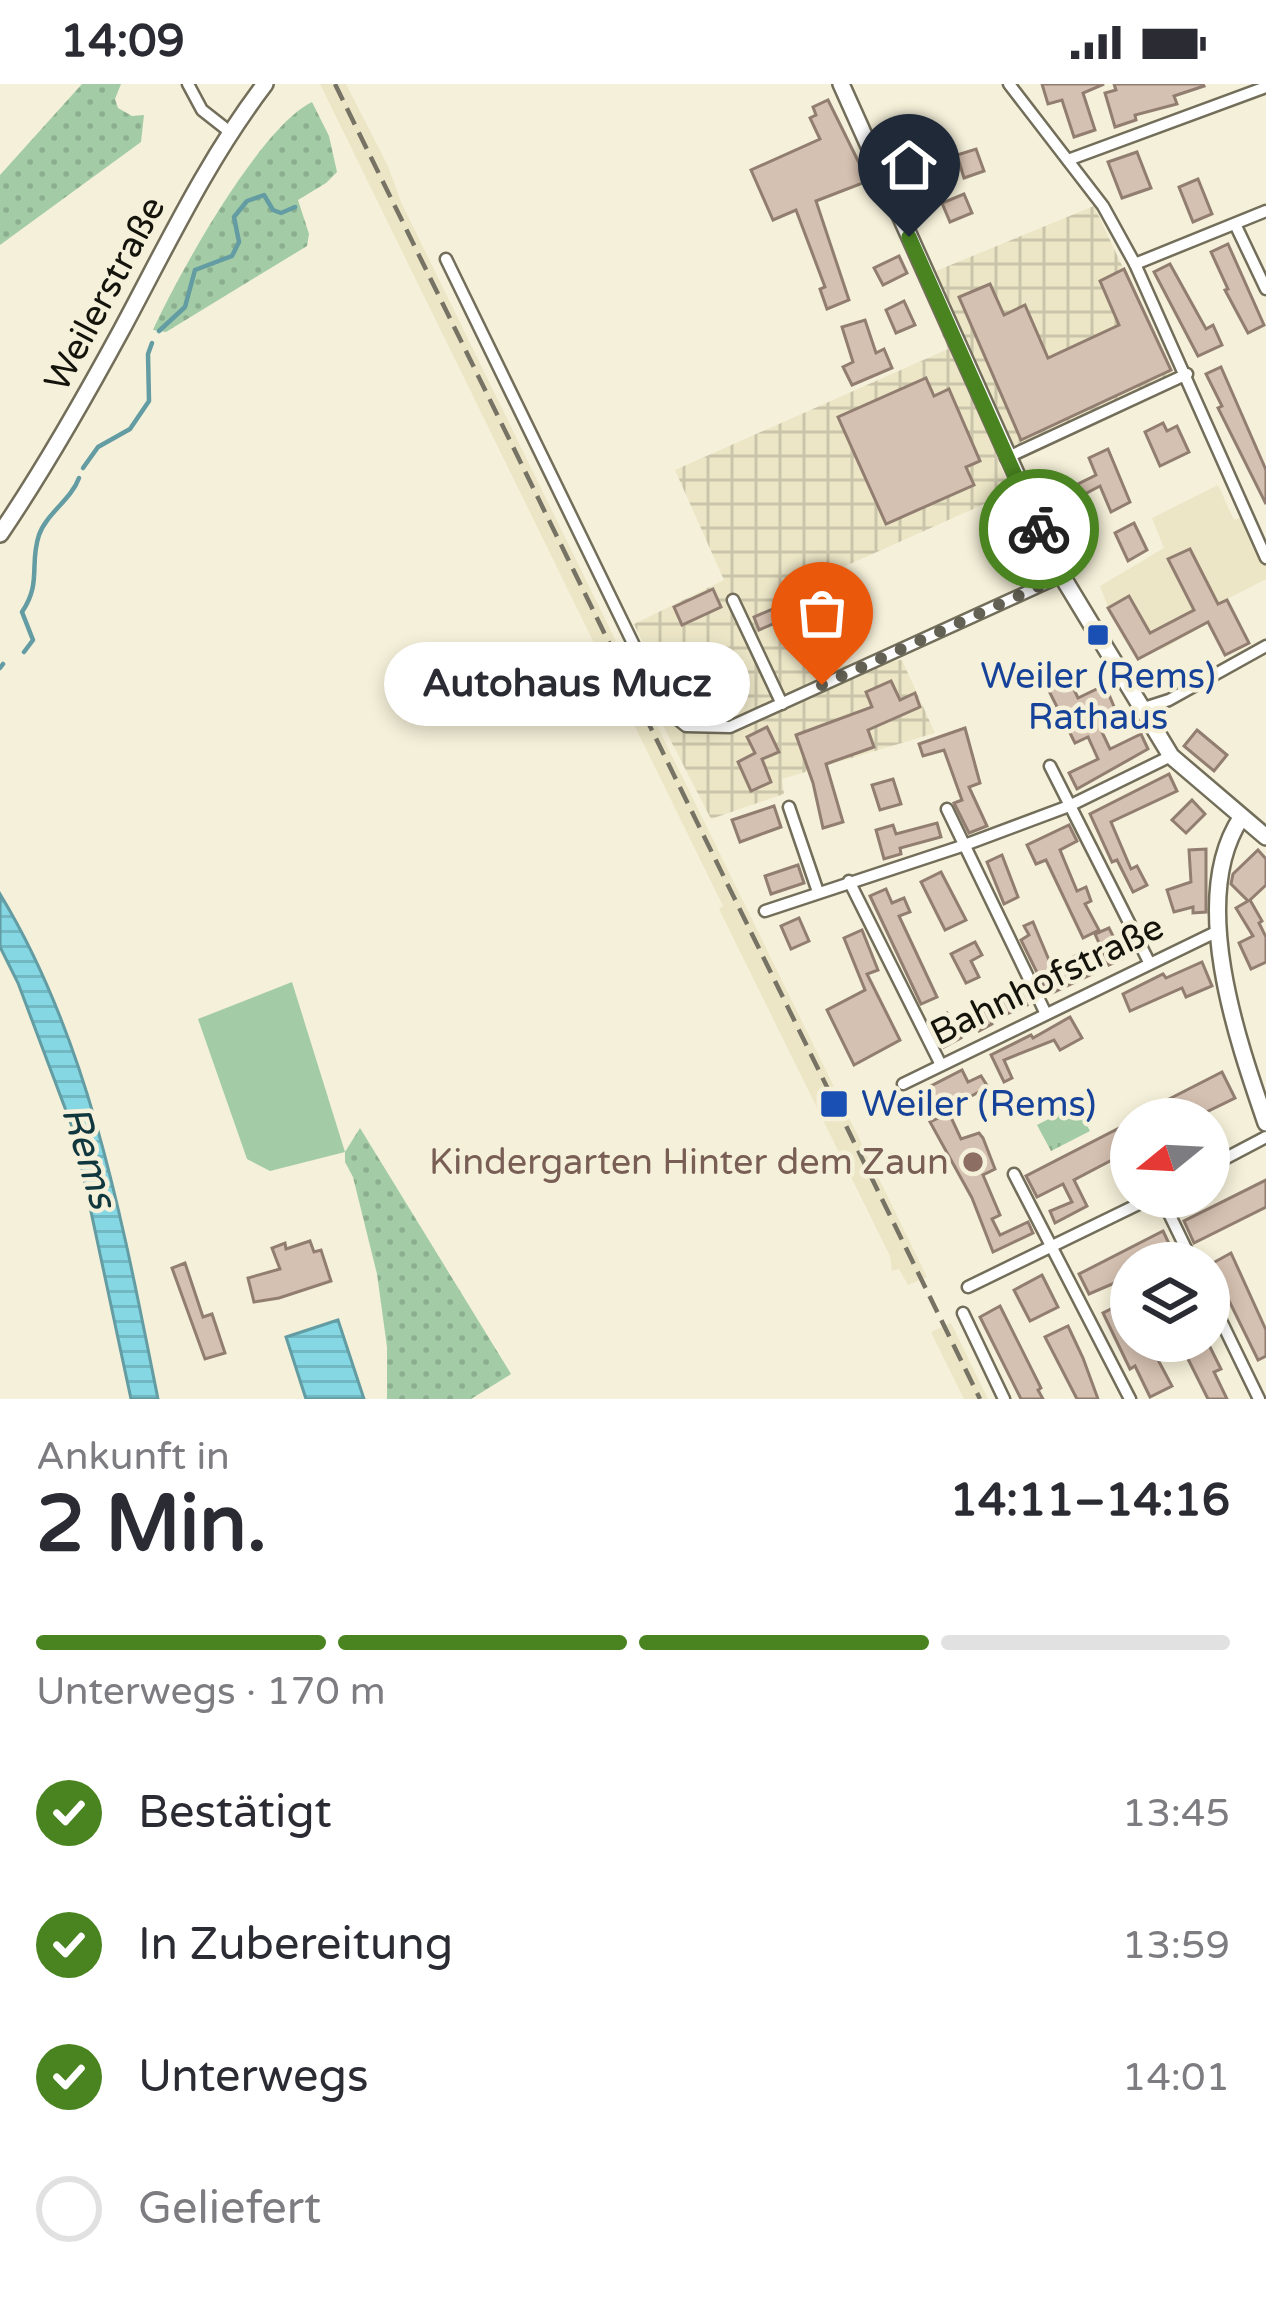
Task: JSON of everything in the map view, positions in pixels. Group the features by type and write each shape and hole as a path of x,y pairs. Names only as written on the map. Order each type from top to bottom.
{"street":[{"path":"188,84 202,110 230,132"},
{"path":"841,84 1062,576 1171,757 1266,837"},
{"path":"1010,84 1103,206 1135,264 1266,558"},
{"path":"1068,160 1266,87"},
{"name":"Weilerstraße","path":"0,534 47,462 230,132 262,88"},
{"path":"1135,264 1266,211"},
{"path":"1235,224 1266,290"},
{"path":"446,259 665,709 686,726 730,727 1062,576"},
{"path":"1006,458 1187,374"},
{"path":"733,599 782,704"},
{"path":"1141,710 1169,700 1266,646"},
{"path":"765,910 1069,806 1171,757"},
{"path":"1050,766 1149,962"},
{"path":"789,808 818,892"},
{"path":"947,809 1046,1014"},
{"path":"1241,818 1226,840 1220,862 1218,931 1242,1054 1266,1123"},
{"path":"849,881 941,1065"},
{"name":"Bahnhofstraße","path":"903,1084 1218,931"},
{"path":"1230,1156 1266,1137"},
{"path":"1014,1174 1130,1399"},
{"path":"968,1287 1111,1218"},
{"path":"963,1313 1004,1399"},
{"path":"1230,1339 1259,1399"}],"shaded area":[{"path":"320,84 346,84 388,166 401,202 927,1277 908,1285 899,1269 892,1271 890,1256 719,909 723,906"},
{"path":"1094,206 1173,374 996,454 1011,492 801,586 835,666 902,660 935,733 782,779 784,794 711,819 654,708 670,699 634,624 724,580 675,470 948,349 919,278"},
{"path":"1218,485 1234,520 1245,516 1266,564 1266,579 1200,613 1205,625 1161,650 1129,595 1108,607 1100,586 1164,548 1152,518"},
{"path":"951,1323 988,1399 964,1399 931,1332"}],"green space":[{"path":"82,84 121,84 115,99 118,108 132,116 144,115 141,142 0,245 0,175"},
{"path":"312,102 329,136 337,172 298,200 309,234 307,246 166,332 153,330 245,171 291,117"},
{"path":"292,982 345,1152 270,1171 247,1159 198,1019"},
{"path":"1076,1105 1090,1131 1051,1151 1037,1125"},
{"path":"360,1128 511,1374 471,1399 387,1399 387,1347 377,1274 345,1162 345,1152"}],"water":[{"name":"Rems","path":"0,894 32,952 81,1075 117,1204 158,1399 131,1399 74,1132 0,947"},
{"path":"338,1320 364,1399 306,1399 286,1337"}],"building":[{"path":"1042,84 1104,84 1083,93 1095,130 1074,137 1062,100 1048,104"},
{"path":"1114,84 1204,86 1174,96 1177,104 1135,115 1136,120 1115,127 1105,93 1116,90"},
{"path":"828,100 868,181 816,201 849,300 827,309 820,289 825,287 796,210 773,220 751,170 820,139 810,118 816,115 813,107"},
{"path":"976,149 984,171 964,178 957,155"},
{"path":"1137,152 1151,188 1122,198 1108,162"},
{"path":"929,168 938,191 918,198 910,175"},
{"path":"1198,179 1212,214 1193,222 1179,187"},
{"path":"964,194 972,213 950,222 942,203"},
{"path":"1228,244 1264,325 1248,333 1211,252"},
{"path":"899,256 907,273 883,285 874,268"},
{"path":"1170,264 1206,329 1213,325 1222,345 1198,356 1154,272"},
{"path":"1124,269 1171,370 1021,440 959,297 990,284 1004,315 1025,305 1048,358 1119,325 1100,281"},
{"path":"904,301 915,325 896,333 886,310"},
{"path":"865,320 876,353 884,349 892,368 852,385 843,367 853,362 842,327"},
{"path":"1221,367 1266,470 1266,504 1206,374"},
{"path":"926,378 934,396 949,389 980,461 966,467 974,485 886,524 838,417"},
{"path":"1163,423 1167,431 1177,426 1189,452 1160,466 1145,432"},
{"path":"1108,449 1130,502 1111,512 1100,486 1083,495 1078,484 1096,475 1089,458"},
{"path":"1134,523 1147,550 1128,561 1115,533"},
{"path":"1190,549 1218,604 1227,600 1249,643 1225,655 1208,622 1138,659 1108,608 1129,596 1150,633 1194,610 1168,559"},
{"path":"713,589 721,607 682,625 674,607"},
{"path":"796,599 801,612 759,630 754,617"},
{"path":"1069,679 1078,698 1105,685 1120,721 1101,730 1110,749 1141,734 1148,749 1077,789 1069,773 1098,759 1088,737 1075,743 1048,689"},
{"path":"891,681 900,700 915,693 920,707 868,730 874,747 826,764 843,822 823,828 796,735 872,707 866,692"},
{"path":"767,727 779,752 762,759 771,782 751,791 738,762 755,753 747,737"},
{"path":"965,728 980,783 969,787 987,826 969,833 954,803 962,800 944,750 923,756 919,744"},
{"path":"1197,730 1227,755 1214,771 1184,746"},
{"path":"1169,774 1177,791 1111,822 1131,869 1137,866 1147,885 1133,892 1117,860 1112,862 1090,814"},
{"path":"893,779 901,804 880,810 872,785"},
{"path":"1192,800 1205,814 1186,833 1172,820"},
{"path":"774,806 781,827 740,842 732,820"},
{"path":"937,823 941,837 900,848 901,854 884,859 876,830 893,825 896,834"},
{"path":"1069,825 1077,841 1060,850 1077,891 1086,887 1091,901 1085,904 1099,930 1083,938 1046,860 1036,864 1027,845"},
{"path":"1206,849 1206,912 1193,913 1193,907 1174,912 1167,890 1191,882 1189,850"},
{"path":"1258,850 1266,859 1266,885 1250,900 1262,921 1266,962 1251,969 1239,943 1253,936 1236,908 1248,901 1231,884 1233,874"},
{"path":"1002,855 1018,897 1004,904 987,862"},
{"path":"798,865 804,883 771,894 765,876"},
{"path":"941,872 966,920 945,930 921,882"},
{"path":"886,889 892,903 904,898 910,912 899,916 937,997 921,1004 870,896"},
{"path":"799,918 809,941 791,949 781,926"},
{"path":"1033,922 1054,972 1082,953 1092,974 1048,995 1021,940 1029,935 1024,926"},
{"path":"1109,928 1124,958 1109,965 1095,934"},
{"path":"862,930 878,970 867,974 900,1040 854,1065 827,1010 865,990 844,938"},
{"path":"975,942 982,955 971,961 979,977 966,983 951,954"},
{"path":"1202,962 1212,986 1186,997 1182,988 1130,1011 1123,994"},
{"path":"1018,986 1027,1005 979,1031 969,1011"},
{"path":"947,1013 961,1038 944,1047 931,1022"},
{"path":"1070,1017 1082,1038 1060,1050 1054,1040 1004,1060 1012,1078 1004,1082 991,1055"},
{"path":"962,1070 968,1082 981,1076 988,1087 940,1113 927,1088"},
{"path":"1222,1072 1235,1098 1230,1100 1171,1098"},
{"path":"949,1113 961,1139 979,1133 983,1138 995,1169 983,1175 1000,1215 992,1219 1000,1235 1028,1222 1033,1233 993,1252 972,1198 930,1122"},
{"path":"1110,1133 1110,1161 1074,1180 1087,1206 1055,1223 1050,1211 1072,1202 1063,1184 1037,1197 1026,1176"},
{"path":"1266,1180 1266,1207 1194,1242 1184,1221 1230,1218 1230,1198"},
{"path":"1163,1231 1168,1242 1142,1242"},
{"path":"310,1241 314,1252 321,1250 331,1281 254,1302 248,1278 280,1269 272,1248"},
{"path":"1230,1254 1266,1330 1266,1356 1258,1360 1230,1303"},
{"path":"1110,1258 1110,1285 1089,1294 1079,1274"},
{"path":"185,1263 203,1317 212,1314 225,1353 205,1359 172,1268"},
{"path":"1042,1275 1058,1307 1030,1321 1014,1290"},
{"path":"1000,1306 1043,1399 1021,1399 980,1317"},
{"path":"1068,1326 1098,1399 1077,1399 1045,1337"},
{"path":"1127,1362 1159,1362 1172,1386 1150,1397 1135,1366 1130,1369"},
{"path":"1190,1362 1218,1362 1221,1369 1214,1372 1227,1399 1208,1399"}],"waterway":[{"path":"159,331 185,307 195,270 232,256 239,242 234,217 247,201 264,195 273,210 281,213 295,207"},
{"path":"83,468 98,447 130,429 149,401 152,343"},
{"path":"24,652 33,640 22,612 32,592 39,535 79,478"},
{"path":"0,668 3,664"}],"railway":[{"path":"335,84 980,1399"}],"way so far":[{"path":"822,685 1062,576 1039,529"}],"place":[{"name":"Weiler (Rems) Rathaus","path":"1098,635"},
{"name":"Autohaus Mucz","path":"822,685"},
{"name":"Weiler (Rems)","path":"834,1104"},
{"name":"Kindergarten Hinter dem Zaun","path":"973,1162"}],"route":[{"path":"909,237 1039,529"}]}
